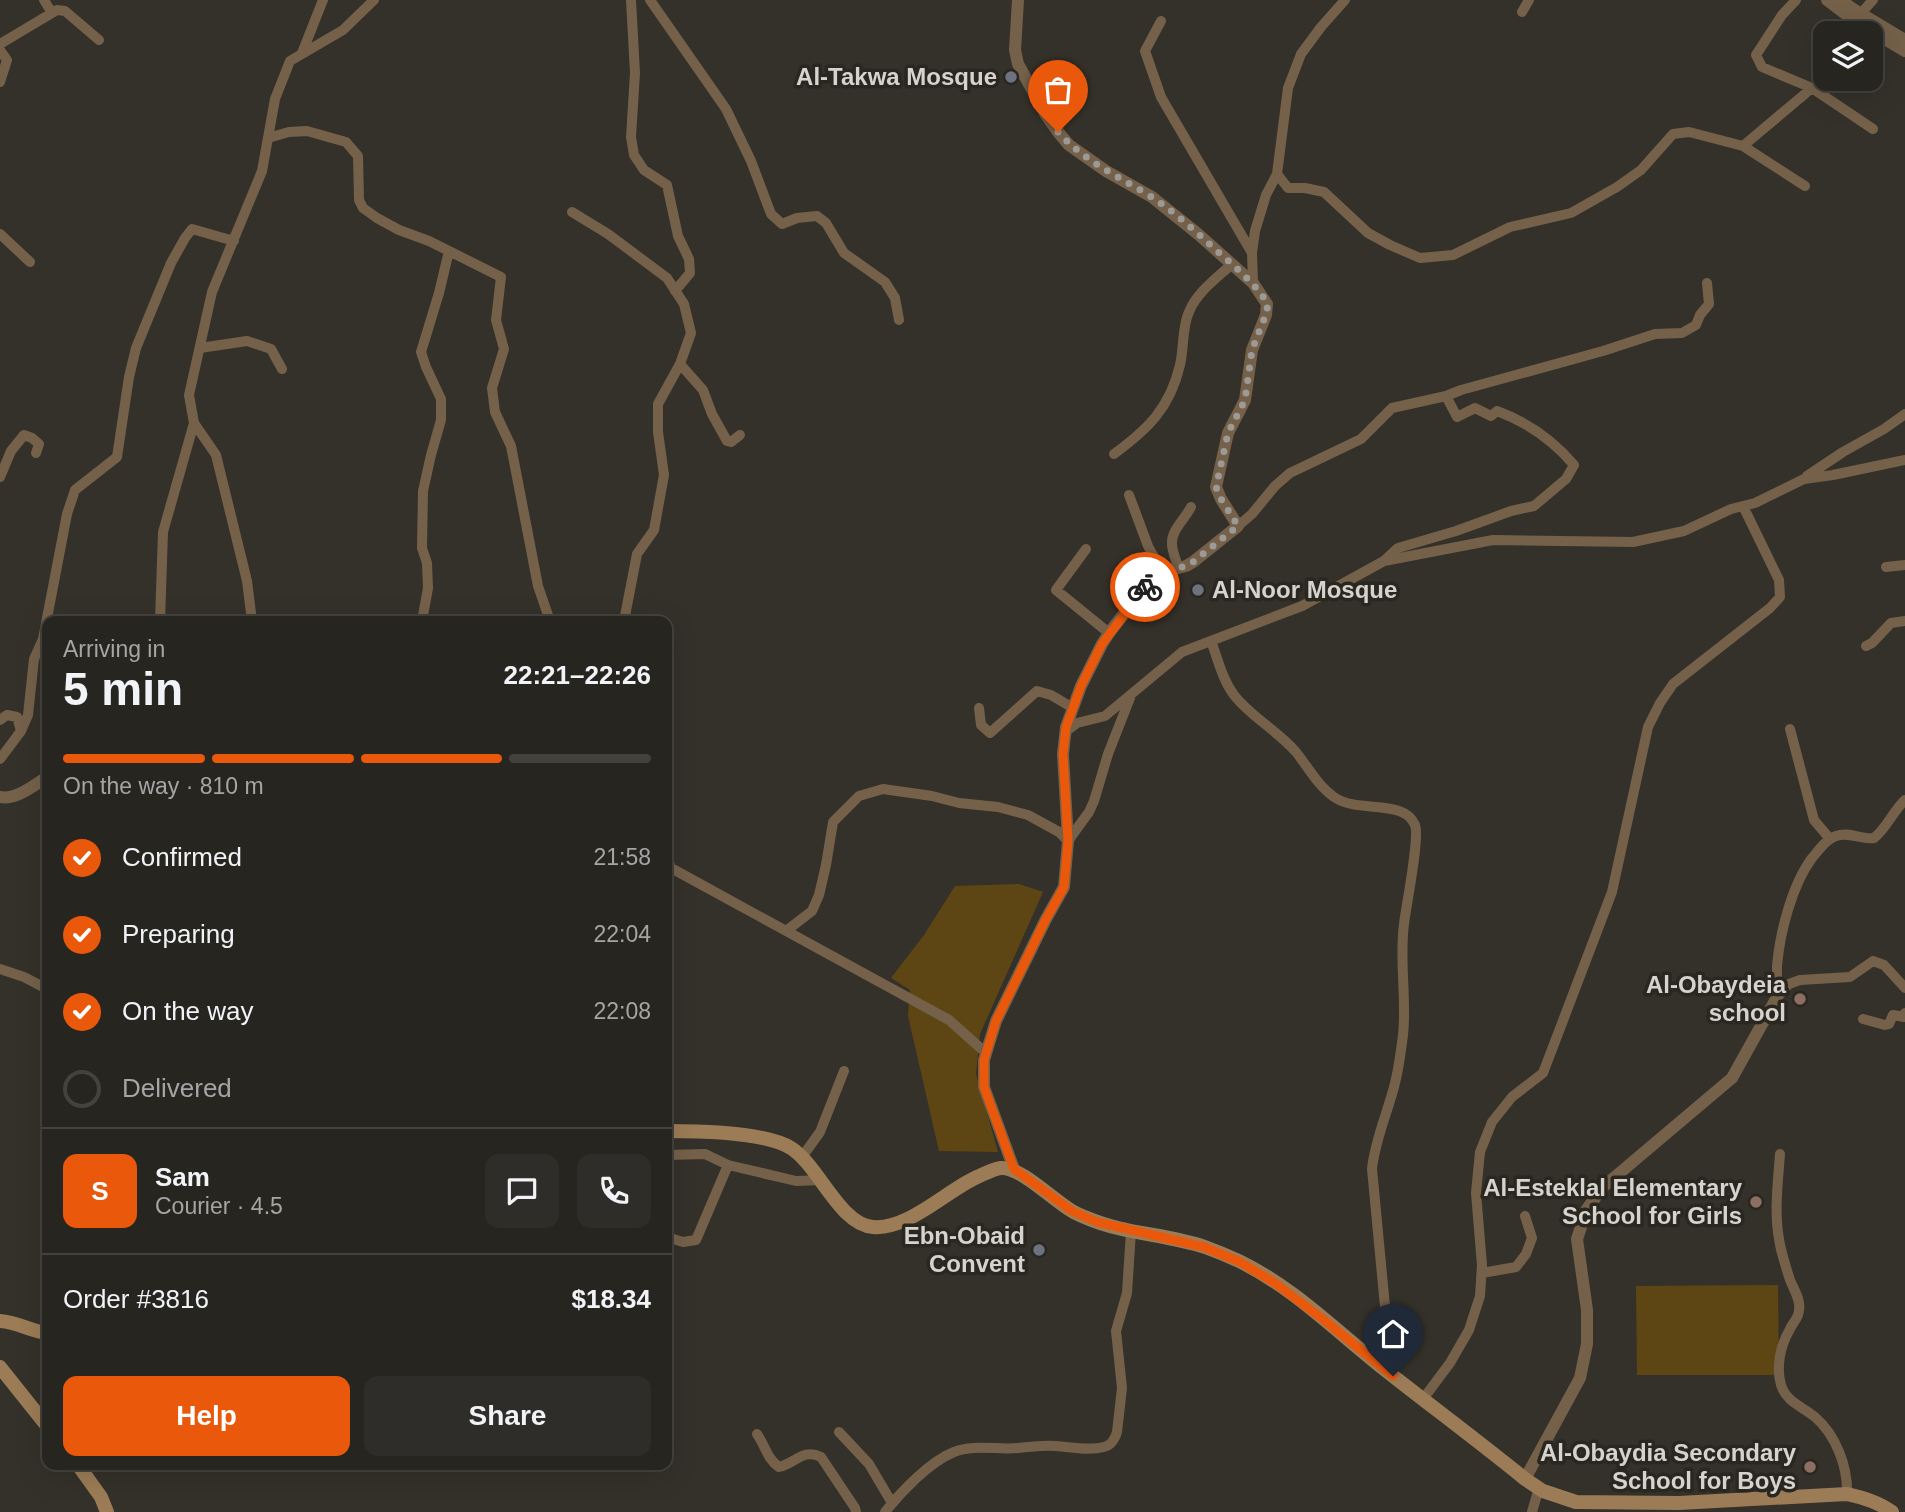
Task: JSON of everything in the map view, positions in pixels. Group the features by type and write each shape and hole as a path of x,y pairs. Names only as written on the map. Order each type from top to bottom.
{"main road":[{"path":"672,1131 701,1131 775,1140 802,1157 840,1206 863,1225 874,1227 891,1226 914,1215 964,1183 987,1172 1000,1168 1014,1169 1072,1211 1097,1222 1204,1247 1240,1262 1275,1283 1324,1320 1525,1479 1539,1488 1576,1502 1679,1503 1847,1494 1868,1499 1892,1512"},
{"path":"0,1321 42,1332"},
{"path":"0,1367 42,1420"},
{"path":"82,1470 101,1497 107,1512"}],"street":[{"path":"44,0 52,13"},
{"path":"302,53 323,0"},
{"path":"251,616 247,581 216,455 194,423 189,396 212,292 261,171 275,99 289,61 343,30 374,0"},
{"path":"631,0 635,73 631,137 634,155 644,170 667,186 677,236 689,259 690,273 675,291"},
{"path":"650,0 726,109 751,161 771,214 782,224 797,218 817,216 827,223 844,253 885,282 895,298 899,320"},
{"path":"1017,0 1015,50 1018,64 1046,116 1058,132 1069,145 1106,171 1152,197 1198,234 1253,283 1268,304 1252,350 1245,400 1228,433 1216,487 1238,526"},
{"path":"1253,283 1252,253 1255,231 1266,195 1277,174 1288,88 1301,54 1345,0"},
{"path":"1522,12 1529,0"},
{"path":"1796,0 1782,15 1756,55 1762,67 1812,89 1873,129"},
{"path":"1827,0 1905,40"},
{"path":"1841,0 1859,18 1905,51"},
{"path":"1859,18 1873,0"},
{"path":"0,44 57,10 65,11 99,40"},
{"path":"1161,21 1145,51 1161,97 1252,253"},
{"path":"0,50 8,60 0,82"},
{"path":"1743,146 1812,89"},
{"path":"268,138 289,132 307,131 346,142 358,156 359,200 363,208 399,230 449,251 501,278 496,320 504,349 492,388 495,412 511,446 538,586 548,616"},
{"path":"1277,174 1287,188 1324,192 1368,233 1420,258 1453,255 1510,227 1572,214 1641,170 1673,134 1689,132 1743,146 1805,186"},
{"path":"572,212 608,234 667,278 684,304 691,333 680,364 658,404 658,432 664,475 654,530 636,554 625,616"},
{"path":"47,616 67,514 75,490 117,457 136,348 171,263 192,229 234,241"},
{"path":"0,234 30,262"},
{"path":"423,616 428,588 427,563 422,548 423,491 441,420 441,399 421,352 449,251"},
{"path":"1114,454 1143,432 1169,398 1180,366 1188,312 1202,290 1232,264"},
{"path":"1014,1169 984,1087 986,1053 996,1021 1064,887 1068,841 1063,754 1065,732 1073,708 1102,644 1148,583 1162,572 1193,562 1252,514 1275,486 1290,473 1361,439 1392,408 1446,396 1655,334 1682,333 1696,325 1709,304 1707,284"},
{"path":"200,348 247,341 271,349 282,369"},
{"path":"680,364 703,390 727,441 731,442 740,435"},
{"path":"1065,732 1077,723 1105,716 1182,652 1302,606 1384,561 1398,548 1534,506 1566,479 1574,465 1538,431 1497,411 1491,415 1475,408 1457,417 1446,396"},
{"path":"1384,561 1493,540 1633,542 1684,530 1731,509 1755,503 1804,478 1905,414"},
{"path":"160,616 163,532 194,423"},
{"path":"0,477 11,451 24,435 39,444 36,453"},
{"path":"1804,478 1833,475 1905,460"},
{"path":"1129,495 1148,546 1162,572"},
{"path":"1423,1399 1450,1363 1469,1330 1480,1296 1482,1273 1476,1193 1480,1152 1492,1122 1512,1097 1543,1073 1612,891 1648,727 1673,684 1780,597 1779,580 1743,506"},
{"path":"1178,567 1172,543 1175,531 1191,507"},
{"path":"1086,549 1056,590 1109,633"},
{"path":"1895,566 1905,555"},
{"path":"1866,646 1872,643 1888,623 1905,621"},
{"path":"0,759 21,731 28,715 34,659 42,641"},
{"path":"1211,641 1221,671 1235,695 1284,740 1324,788 1346,803 1401,811 1411,818 1416,828 1416,845 1403,932 1403,1032 1395,1082 1374,1152 1372,1169 1386,1317 1385,1340 1378,1364"},
{"path":"979,708 981,725 990,733 1037,691 1051,695 1073,708"},
{"path":"1068,841 1094,801 1108,754 1131,696"},
{"path":"0,720 7,715 17,717 21,731"},
{"path":"1790,729 1814,820 1830,839"},
{"path":"0,797 17,794 42,780"},
{"path":"786,931 812,911 822,885 833,822 859,796 883,789 998,807 1028,815 1059,832 1068,841"},
{"path":"1776,999 1777,964 1792,895 1804,869 1830,839 1843,834 1874,838 1905,800"},
{"path":"672,869 949,1020 986,1053"},
{"path":"1525,1479 1580,1378 1587,1344 1587,1310 1577,1239 1587,1209 1603,1187 1732,1078 1776,999 1789,984 1800,979 1850,977 1873,961 1884,965 1905,988"},
{"path":"0,969 42,986"},
{"path":"1863,1019 1885,1026 1893,1015 1904,1017 1905,1013"},
{"path":"802,1157 820,1132 844,1071"},
{"path":"672,1155 705,1154 728,1165 796,1181 821,1180"},
{"path":"1780,1154 1778,1237 1800,1309 1783,1345 1778,1370 1785,1395 1816,1418 1829,1434 1846,1471 1847,1494"},
{"path":"672,1239 683,1242 696,1240 728,1165"},
{"path":"1482,1273 1516,1267 1526,1254 1532,1238 1525,1216"},
{"path":"839,1432 869,1464 889,1508 914,1480 954,1452 972,1448 1041,1445 1087,1449 1111,1444 1115,1439 1122,1388 1116,1331 1127,1293 1131,1231"},
{"path":"757,1434 767,1454 779,1467 789,1465 806,1453 821,1457 856,1512"},
{"path":"1532,1512 1539,1488"}],"shaded area":[{"path":"1019,884 1043,892 980,1034 976,1074 998,1152 939,1151 908,1016 910,990 891,978 924,935 955,886"},
{"path":"1778,1285 1779,1375 1637,1375 1636,1286"}],"way so far":[{"path":"1058,132 1069,145 1106,171 1152,197 1198,234 1253,283 1268,304 1252,350 1245,400 1228,433 1216,487 1238,526 1193,562 1162,572 1145,587"}],"place":[{"name":"Al-Takwa Mosque","path":"1011,77"},
{"name":"Al-Noor Mosque","path":"1198,590"},
{"name":"Al-Obaydeia school","path":"1800,999"},
{"name":"Al-Esteklal Elementary School for Girls","path":"1756,1202"},
{"name":"Ebn-Obaid Convent","path":"1039,1250"},
{"name":"Al-Obaydia Secondary School for Boys","path":"1810,1467"}],"route":[{"path":"1145,587 1102,644 1081,686 1066,727 1063,754 1068,841 1064,887 996,1021 984,1060 983,1073 992,1114 1014,1169 1072,1211 1097,1222 1204,1247 1240,1262 1275,1283 1393,1376"}]}
